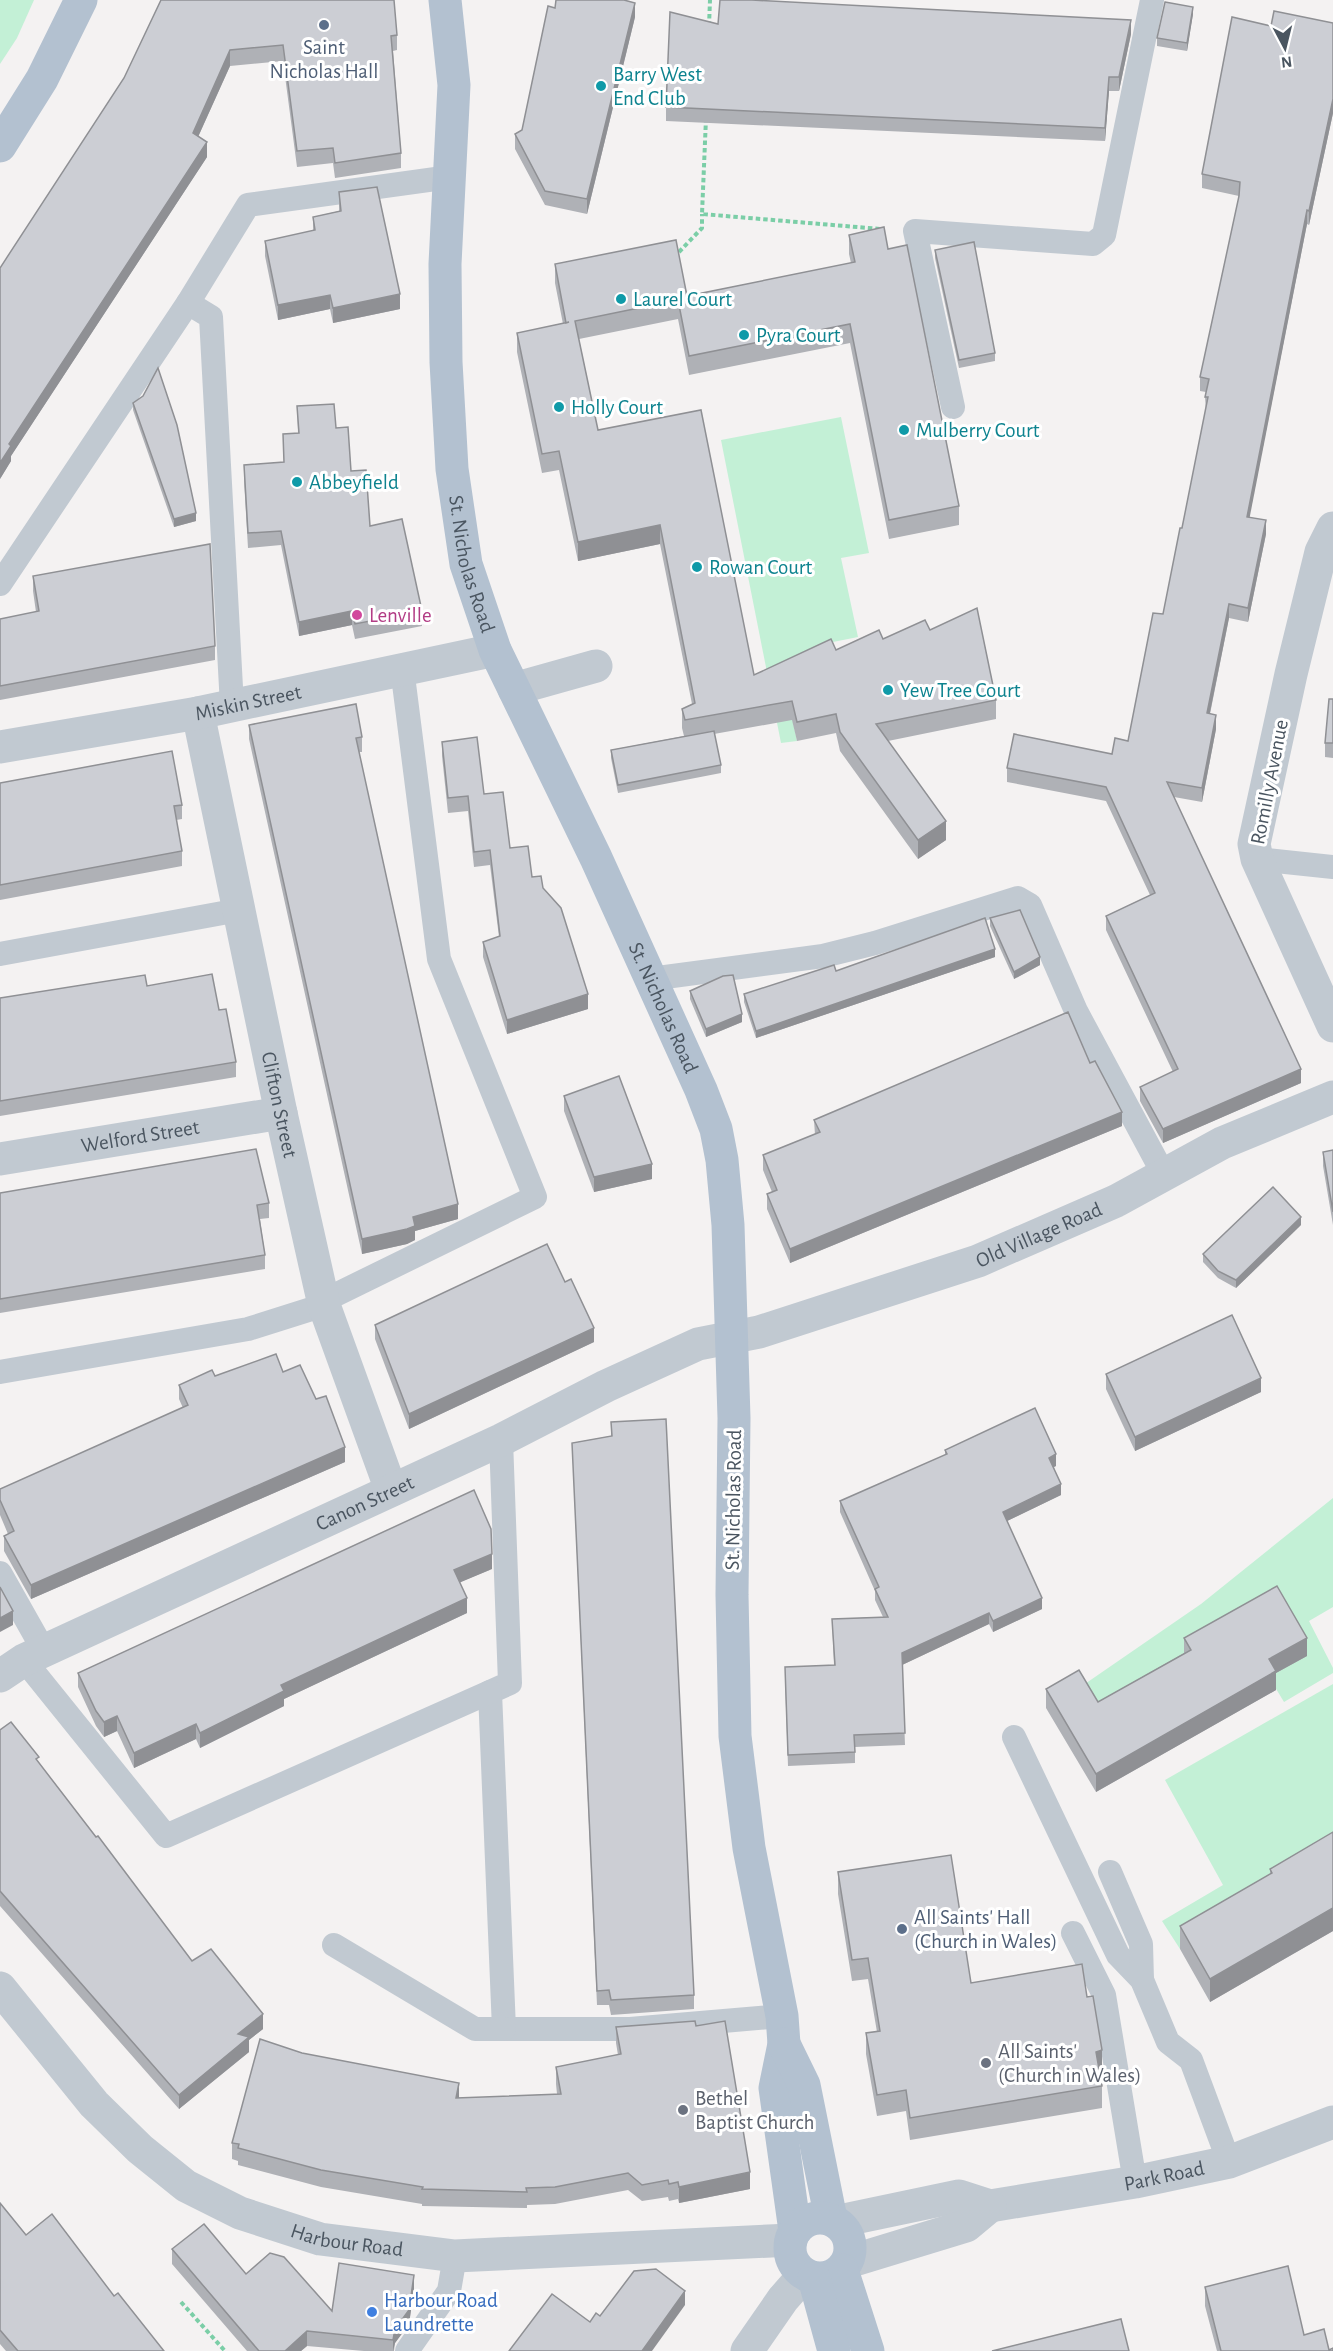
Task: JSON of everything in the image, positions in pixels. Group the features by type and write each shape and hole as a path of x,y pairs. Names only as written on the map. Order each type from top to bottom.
{"main road":[{"path":"0,146 42,79 81,0"},
{"name":"St. Nicholas Road","path":"445,0 454,85 445,314 452,469 466,564 495,650 552,762 716,1129 722,1160 728,1225 732,1338 734,1418 732,1595 735,1736 749,1848 783,2030 804,2085 833,2221"},
{"name":"St. Nicholas Road","path":"783,2030 775,2088 793,2236"},
{"path":"834,2351 827,2271 850,2242 847,2232 833,2221 811,2220 793,2236 792,2260 827,2271 868,2351"}],"street":[{"name":"Romilly Avenue","path":"1333,528 1321,552 1291,674 1254,844 1257,859 1333,1026"},
{"name":"Miskin Street","path":"0,747 198,713 495,650"},
{"path":"514,689 596,666"},
{"name":"Clifton Street","path":"198,713 280,1113 324,1303 391,1490"},
{"name":"Old Village Road","path":"732,1338 759,1332 978,1261 1116,1202 1222,1143 1333,1097"},
{"name":"Welford Street","path":"0,1160 280,1113"},
{"name":"Canon Street","path":"23,1662 501,1440 606,1386 698,1344 732,1338"},
{"name":"Harbour Road","path":"0,1988 94,2104 140,2150 186,2186 240,2213 320,2239 455,2256 793,2236"},
{"name":"Park Road","path":"833,2221 958,2196 990,2206 1135,2182 1228,2162 1333,2122"},
{"path":"747,2351 783,2299 827,2271 966,2226 990,2206"}],"lane":[{"path":"953,407 915,231 1093,244 1104,236 1152,0"},
{"path":"0,584 188,303 248,205 450,177"},
{"path":"188,303 211,317 232,706"},
{"path":"0,1372 248,1329 324,1303 535,1197 440,959 402,668"},
{"path":"1257,859 1333,867"},
{"path":"650,979 823,956 875,943 1018,898 1030,905 1076,1011 1164,1175"},
{"path":"0,954 239,910"},
{"path":"0,1573 23,1662 166,1836 510,1683 501,1440"},
{"path":"490,1692 504,2029"},
{"path":"1014,1737 1118,1955 1142,1980 1168,2042 1191,2060 1228,2162"},
{"path":"1110,1872 1141,1944 1142,1980"},
{"path":"1073,1933 1104,1995 1135,2182"},
{"path":"334,1945 476,2029 783,2030"},
{"path":"407,2351 449,2291 455,2256"}],"path":[{"path":"709,36 710,0"},
{"path":"679,252 702,228 706,107"},
{"path":"702,214 915,231"},
{"path":"181,2302 225,2351"}],"green space":[{"path":"0,0 34,0 17,38 0,64"},
{"path":"841,417 869,553 841,558 858,637 828,643 784,680 797,741 781,743 721,440"},
{"path":"1333,1498 1333,1607 1309,1621 1333,1668 1333,1673 1284,1702 1269,1677 1098,1720 1079,1688 1201,1604"},
{"path":"1333,1684 1333,1856 1180,1949 1162,1921 1223,1885 1165,1780"}],"building":[{"path":"161,0 394,0 397,35 391,36 401,153 335,163 333,148 297,151 283,45 230,50 193,133 207,142 9,444 11,446 0,463 0,268 124,78"},
{"name":"Barry West End Club","path":"556,0 624,0 635,3 587,199 545,191 515,134 522,130 548,6 555,8"},
{"path":"720,0 1131,20 1119,77 1109,77 1105,128 666,107 670,12 718,24"},
{"path":"1165,2 1193,7 1187,43 1157,38"},
{"path":"1274,11 1333,23 1333,99 1309,211 1307,210 1247,517 1266,520 1248,608 1229,604 1207,713 1216,715 1202,788 1167,782 1301,1069 1163,1129 1140,1087 1178,1069 1106,916 1155,893 1106,787 1007,768 1014,734 1112,754 1115,738 1128,741 1153,613 1163,614 1180,528 1182,528 1208,397 1205,397 1209,379 1200,377 1239,196 1240,182 1202,174 1232,17 1271,26"},
{"path":"377,187 400,294 333,308 330,295 278,305 265,241 315,230 313,217 341,211 339,192"},
{"path":"884,227 888,249 907,245 959,506 889,520 850,324 689,356 678,300 575,321 598,430 701,410 754,675 831,639 836,650 879,630 883,639 925,620 930,630 977,608 996,700 876,724 946,821 918,840 840,732 836,714 797,722 792,701 685,720 682,709 695,703 660,525 578,542 559,451 542,454 517,333 566,323 555,264 676,240 687,296 855,262 849,235"},
{"path":"974,242 995,353 959,360 935,250"},
{"path":"158,368 177,425 196,513 174,519 133,403 143,396"},
{"path":"334,404 336,428 348,427 351,471 366,470 370,526 402,519 422,611 355,624 352,611 299,622 281,531 248,533 244,465 284,462 283,434 299,433 297,406"},
{"path":"210,544 215,646 0,686 0,619 39,611 33,576"},
{"path":"1329,699 1333,699 1333,743 1325,743"},
{"path":"356,704 362,737 356,738 458,1204 413,1217 415,1226 407,1229 362,1239 249,725"},
{"path":"714,731 721,765 618,785 611,750"},
{"path":"477,737 484,794 503,792 510,848 528,846 532,877 541,876 543,888 561,908 588,994 507,1020 483,942 500,936 490,850 474,852 468,796 448,798 442,742"},
{"path":"172,751 182,805 174,806 182,851 0,885 0,783"},
{"path":"1020,910 1040,957 1014,972 990,918"},
{"path":"985,918 995,949 756,1031 744,994 834,965 836,971"},
{"path":"212,974 219,1010 226,1009 236,1062 0,1101 0,998 145,975 147,986"},
{"path":"733,975 742,1014 706,1029 690,991 723,976"},
{"path":"1068,1012 1090,1063 1095,1061 1122,1112 790,1249 767,1194 777,1190 763,1155 820,1132 814,1120"},
{"path":"619,1076 652,1164 594,1177 564,1096"},
{"path":"256,1149 269,1203 257,1205 265,1255 0,1299 0,1193"},
{"path":"1333,1150 1333,1212 1323,1152"},
{"path":"1273,1187 1301,1217 1236,1280 1218,1271 1203,1254"},
{"path":"547,1244 565,1282 571,1279 594,1328 409,1414 375,1325"},
{"path":"1232,1315 1261,1378 1135,1437 1106,1374"},
{"path":"276,1354 283,1372 300,1365 316,1399 326,1396 345,1447 31,1585 4,1536 14,1531 0,1500 0,1489 188,1405 179,1385 212,1370 215,1376"},
{"path":"1035,1408 1056,1454 1049,1458 1061,1484 1003,1512 1042,1598 993,1621 989,1613 902,1653 905,1733 854,1735 855,1752 788,1755 785,1667 835,1665 832,1619 888,1617 875,1589 879,1587 840,1501 947,1454 945,1450"},
{"path":"666,1419 694,1995 611,2000 609,1990 597,1991 572,1443 612,1436 611,1422"},
{"path":"474,1490 491,1529 492,1554 454,1570 467,1598 281,1685 284,1691 200,1733 196,1724 134,1753 117,1716 104,1722 96,1711 78,1673"},
{"path":"1277,1586 1307,1638 1269,1659 1276,1671 1096,1774 1046,1689 1079,1670 1098,1702 1191,1650 1184,1638"},
{"path":"0,1587 13,1611 0,1618"},
{"path":"11,1722 39,1757 36,1759 96,1837 98,1836 192,1961 211,1949 263,2014 238,2034 249,2037 179,2095 0,1891 0,1730"},
{"path":"1333,1832 1333,1908 1210,1979 1180,1926 1272,1873 1270,1869"},
{"path":"951,1855 971,1983 1082,1964 1087,1997 1093,1996 1102,2050 1096,2052 1102,2086 910,2118 906,2090 877,2095 866,2033 880,2031 868,1958 852,1960 838,1872"},
{"path":"695,2021 696,2026 725,2021 750,2172 679,2187 678,2182 669,2184 668,2180 642,2185 628,2173 555,2187 526,2188 527,2192 422,2189 423,2187 321,2170 238,2148 239,2144 232,2143 260,2039 302,2053 459,2083 456,2098 561,2094 556,2067 621,2054 616,2027"},
{"path":"0,2203 26,2235 52,2214 114,2296 118,2293 164,2351 18,2351 0,2330"},
{"path":"204,2224 246,2274 270,2253 284,2257 332,2311 339,2263 414,2275 409,2310 395,2329 393,2340 307,2331 285,2351 259,2351 172,2249"},
{"path":"1288,2266 1304,2335 1324,2329 1329,2350 1333,2348 1333,2351 1221,2351 1205,2287"},
{"path":"656,2269 685,2291 642,2351 509,2351 552,2294 590,2322 596,2313 600,2316 634,2271"},
{"path":"1121,2319 1129,2351 992,2351"}],"place":[{"name":"Saint Nicholas Hall","path":"324,25"},
{"name":"Barry West End Club","path":"601,86"},
{"name":"Laurel Court","path":"621,299"},
{"name":"Pyra Court","path":"744,335"},
{"name":"Holly Court","path":"559,407"},
{"name":"Mulberry Court","path":"904,430"},
{"name":"Abbeyfield","path":"297,482"},
{"name":"Rowan Court","path":"697,567"},
{"name":"Lenville","path":"357,615"},
{"name":"Yew Tree Court","path":"888,690"},
{"name":"All Saints' Hall (Church in Wales)","path":"902,1929"},
{"name":"All Saints' (Church in Wales)","path":"986,2063"},
{"name":"Bethel Baptist Church","path":"683,2110"},
{"name":"Harbour Road Laundrette","path":"372,2312"}]}
